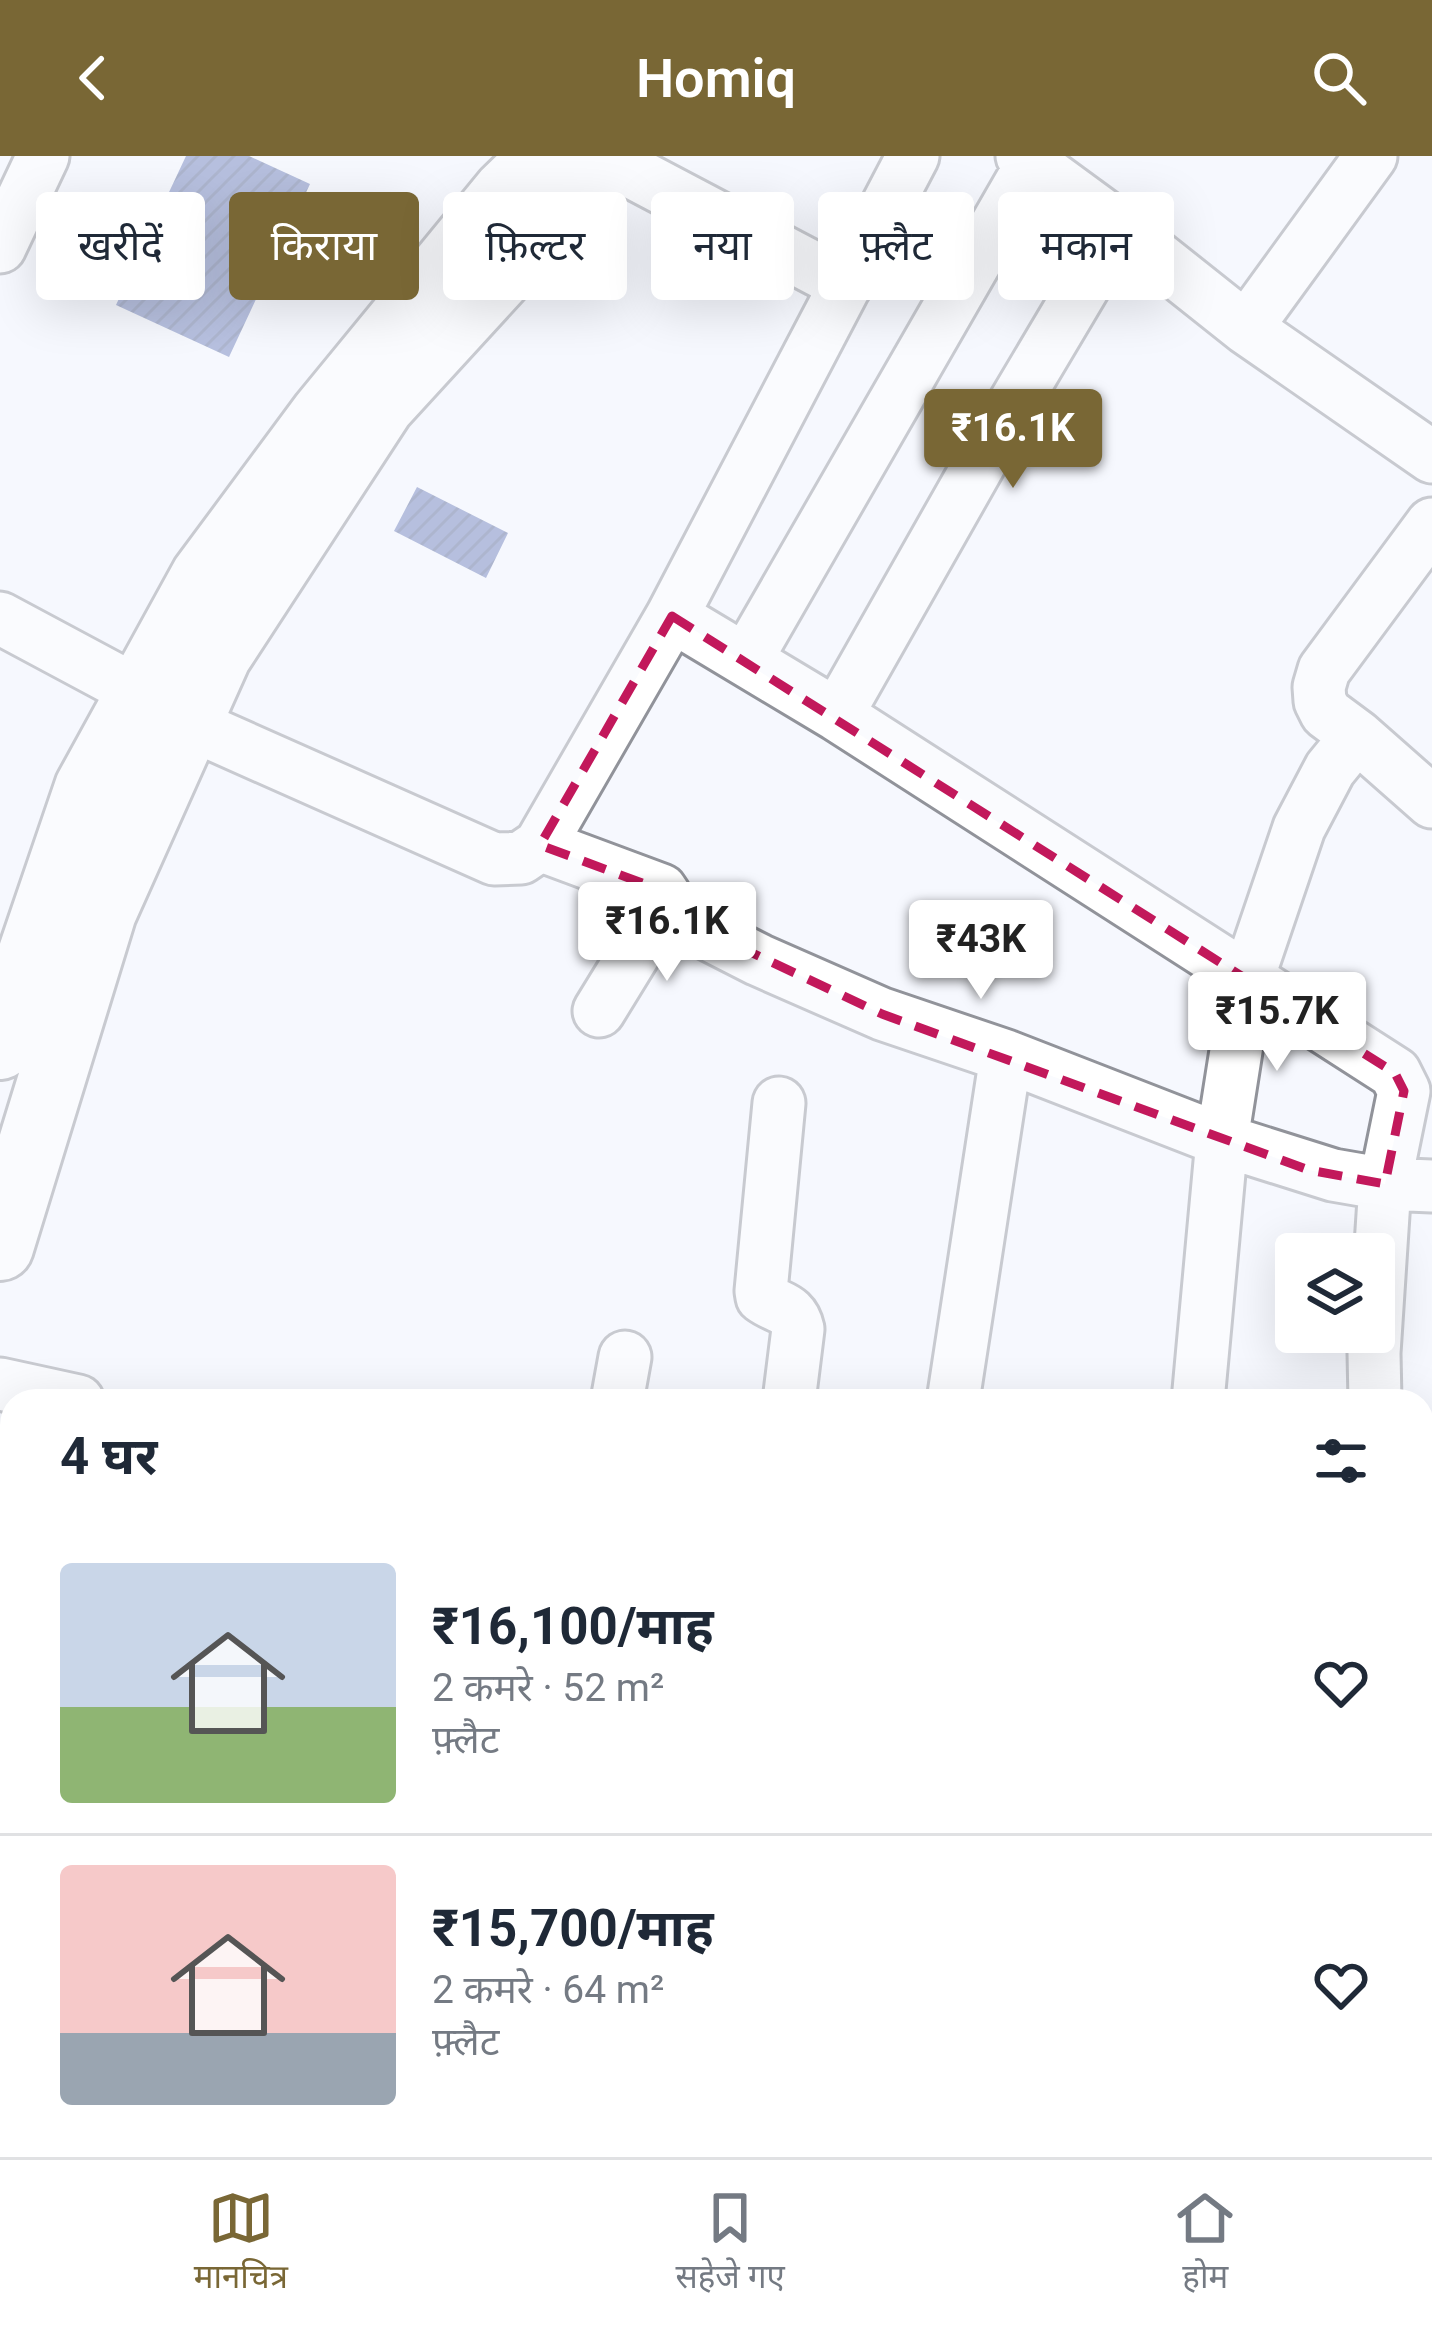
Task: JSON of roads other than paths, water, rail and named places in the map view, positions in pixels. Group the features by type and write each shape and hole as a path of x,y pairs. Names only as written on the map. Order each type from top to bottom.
{"main road":[{"path":"0,1246 204,577 324,415 506,193 586,157"},
{"path":"0,1046 88,788 164,708"}],"street":[{"path":"894,192 913,156"},
{"path":"1246,328 1371,156"},
{"path":"586,157 818,271"},
{"path":"746,660 1026,160 1070,192"},
{"path":"0,247 25,167"},
{"path":"1174,271 1246,328 1432,457"},
{"path":"0,618 164,708 494,859 521,858 540,845 672,616 838,300"},
{"path":"837,715 1076,300"},
{"path":"1432,524 1324,670 1318,687 1326,713 1432,802"},
{"path":"672,616 837,715 1395,1073 1402,1083 1408,1185 1373,1353 1374,1389"},
{"path":"1199,1389 1222,1140 1247,981 1299,828 1330,769 1357,736"},
{"path":"540,845 661,890 665,896 599,1011"},
{"path":"661,910 882,1014 1006,1056 1222,1140 1310,1170 1408,1185"},
{"path":"955,1389 1006,1056"},
{"path":"779,1103 761,1291 762,1297 788,1309 796,1319 790,1389"}]}
